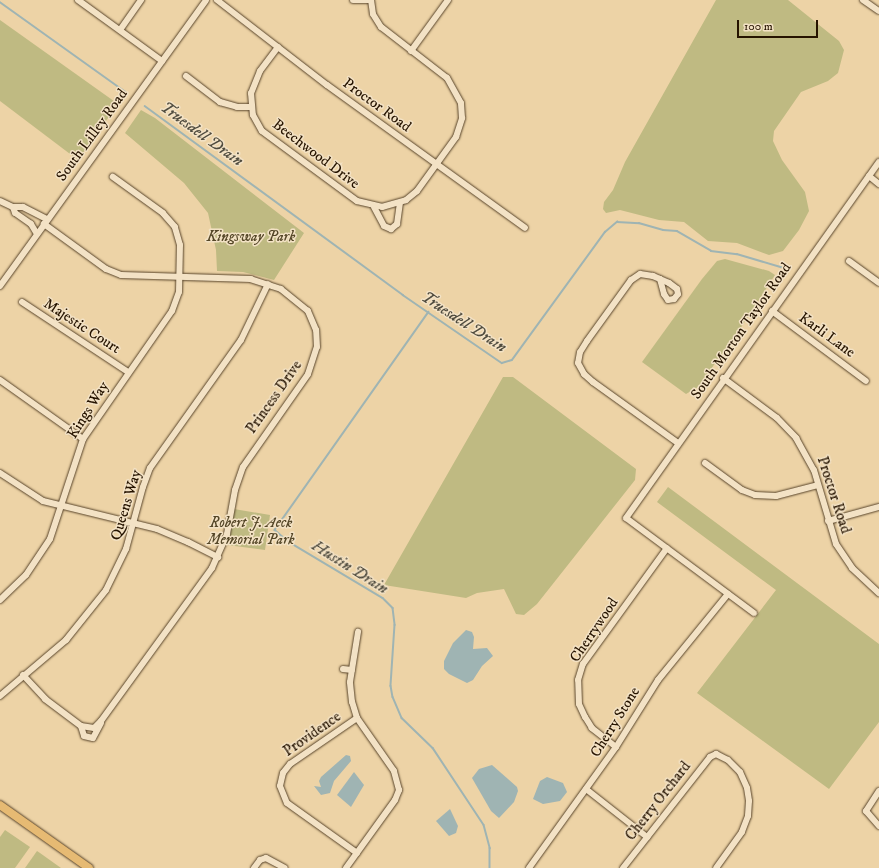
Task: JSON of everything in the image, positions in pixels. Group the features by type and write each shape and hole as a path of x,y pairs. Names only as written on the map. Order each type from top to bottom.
{"main road":[{"path":"0,805 88,868"}],"street":[{"path":"78,0 162,61"},
{"path":"120,30 141,0"},
{"name":"South Lilley Road","path":"0,286 206,0"},
{"name":"Proctor Road","path":"217,0 327,85 525,228"},
{"path":"353,0 370,0 373,14 381,27 447,78 461,102 462,118 458,132 417,191 400,203 374,207 384,226 391,229 397,224 400,203"},
{"path":"411,51 448,0"},
{"path":"863,0 879,11"},
{"name":"Beechwood Drive","path":"278,46 255,80 251,93 251,107 256,123 268,137 352,198 374,207"},
{"path":"186,76 220,102 237,107 251,107"},
{"name":"South Morton Taylor Road","path":"667,548 626,518 723,378 879,162"},
{"path":"869,176 879,184"},
{"name":"Kings Way","path":"0,600 26,575 43,551 54,531 71,470 83,439 174,307 179,292 180,245 177,232 169,219 112,177"},
{"name":"Princess Drive","path":"0,202 13,207 23,207 46,222 115,273 127,276 251,279 268,284 292,296 308,311 316,330 316,353 308,374 243,467 235,490 226,534 218,557 102,722 93,738 84,736 80,726 45,700 23,675"},
{"name":"Princess Drive","path":"13,207 15,213 31,224 37,234"},
{"path":"849,260 879,283"},
{"path":"660,279 640,274 631,280 580,352 578,363 584,374 593,382 678,443"},
{"name":"Queens Way","path":"0,696 66,640 100,599 121,561 150,468 241,340 268,284"},
{"name":"Majestic Court","path":"22,302 128,372"},
{"name":"Karli Lane","path":"772,311 866,380"},
{"name":"Proctor Road","path":"723,378 791,432 808,457 836,544 847,561 863,580 879,593"},
{"path":"0,380 83,439"},
{"path":"705,463 742,490 760,496 776,496 818,485"},
{"path":"0,473 32,496 62,506 133,523 177,537 218,557"},
{"path":"828,521 879,507"},
{"path":"667,548 754,613"},
{"name":"Cherrywood","path":"616,747 592,728 585,718 578,698 578,680 583,664 667,548"},
{"name":"Cherry Stone","path":"529,868 616,747 650,690 728,594"},
{"path":"346,868 395,800 399,783 394,771 357,718 350,693 358,632"},
{"path":"343,670 352,670"},
{"name":"Providence","path":"357,718 290,764 283,773 280,786 287,802 357,853"},
{"path":"80,726 94,728 102,722"},
{"name":"Cherry Orchard","path":"623,868 710,756 716,754 728,760 740,772 747,788 749,801 748,816 742,832 716,868"},
{"path":"586,789 647,836"},
{"path":"879,791 871,801 866,811 879,826"},
{"path":"254,868 260,860 266,858 285,868"}],"green space":[{"path":"716,0 788,0 839,41 844,50 838,73 828,81 801,92 774,131 773,141 782,160 805,192 809,211 799,230 783,251 769,255 737,243 708,241 684,222 659,220 620,210 606,213 603,209 604,202 613,190 625,162"},
{"path":"0,20 118,104 78,160 0,101"},
{"name":"Kingsway Park","path":"141,110 155,118 304,233 274,280 243,272 217,271 216,250 208,213 184,183 125,133"},
{"path":"725,259 769,271 775,275 742,326 698,387 686,394 642,362 702,279 717,261"},
{"path":"503,377 513,377 636,469 635,480 537,604 524,615 516,614 504,589 477,593 466,598 384,585"},
{"path":"668,487 879,644 879,722 829,789 697,693 776,590 657,502"},
{"name":"Robert J. Aeck Memorial Park","path":"234,509 270,515 265,550 227,545"},
{"path":"5,830 30,847 15,868 0,868 0,837"},
{"path":"37,851 40,853 61,868 25,868"}],"shaded area":[{"path":"466,630 472,632 474,637 473,649 487,648 493,656 482,666 473,680 467,683 449,674 444,669 444,661 453,643"},
{"path":"346,755 350,756 351,761 334,781 330,793 321,795 314,786 321,787 319,781 321,777"},
{"path":"492,765 517,787 518,791 514,802 499,818 491,811 472,778 479,769"},
{"path":"354,772 364,785 351,807 337,795"},
{"path":"547,777 563,783 567,792 560,801 543,804 533,799 540,781"},
{"path":"450,809 458,826 456,833 449,836 436,821"}],"waterway":[{"name":"Truesdell Drain","path":"0,2 127,93"},
{"name":"Truesdell Drain","path":"145,106 403,295 502,363 512,360 605,232 617,222 639,223 663,230 677,231 711,251 737,254 781,267"},
{"name":"Hustin Drain","path":"429,312 275,530 289,542 383,598 393,608 395,625 391,686 393,697 402,718 433,748 484,825 490,848 490,868"}]}
